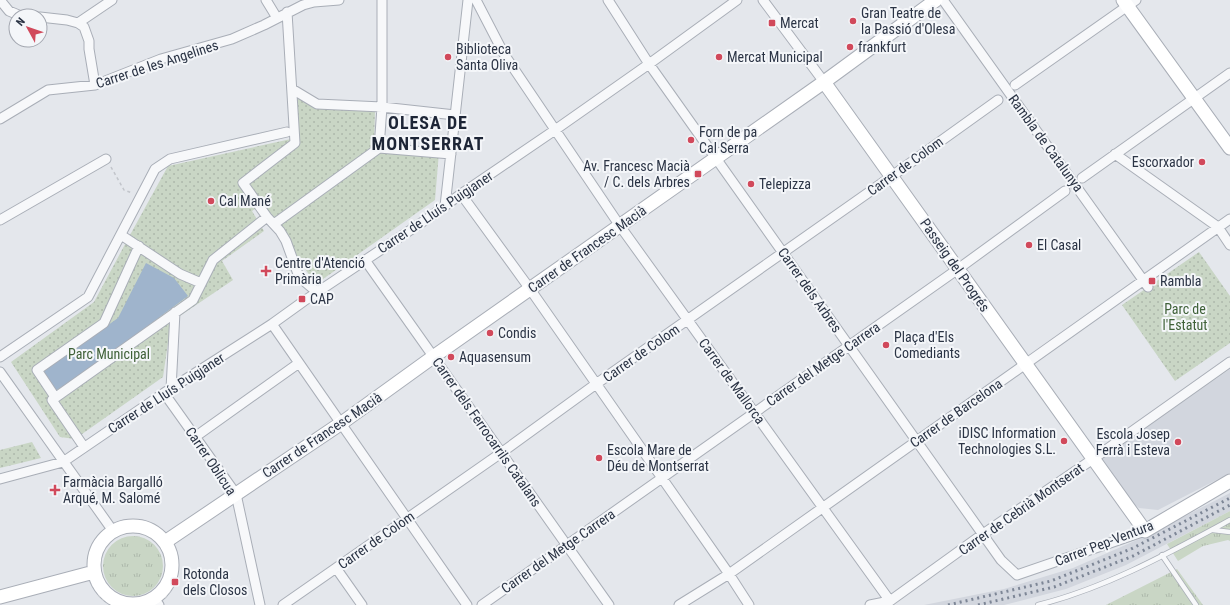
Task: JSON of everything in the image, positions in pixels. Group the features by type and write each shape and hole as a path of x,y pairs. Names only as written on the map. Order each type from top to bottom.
{"street":[{"path":"0,0 8,10"},
{"path":"78,23 112,0"},
{"path":"266,0 277,18"},
{"name":"Carrer de les Angelines","path":"0,119 48,90 95,86 161,59 232,39 303,5 315,1 339,0"},
{"path":"379,148 382,107 382,0"},
{"path":"445,206 468,0"},
{"name":"Carrer de Mallorca","path":"476,0 504,54 620,226 890,601"},
{"name":"Carrer dels Arbres","path":"608,0 649,64 784,252 1001,560 1017,575"},
{"name":"Carrer de Lluís Puigjaner","path":"0,479 63,462 168,391 272,324 445,206 649,64 737,0"},
{"name":"Passeig del Progrés","path":"763,0 892,176 1145,531"},
{"name":"Carrer de Francesc Macià","path":"167,541 340,424 824,82 936,0"},
{"name":"Rambla de Catalunya","path":"943,0 1146,284"},
{"path":"1015,85 1129,2 1193,98 1230,148"},
{"path":"287,12 295,143 243,183 270,221 280,231 286,241 298,274 317,292"},
{"path":"48,18 67,20 78,23 84,27 87,34 95,86"},
{"path":"1082,178 1230,73"},
{"path":"292,90 317,104 382,107 455,115"},
{"name":"Carrer de Colom","path":"283,605 501,454 596,384 998,100"},
{"path":"0,357 88,297 156,169 170,159 287,132"},
{"path":"84,447 52,400 193,300 213,260 379,148 451,154"},
{"path":"1115,154 1218,228 1230,245"},
{"path":"0,220 106,159"},
{"name":"Carrer del Metge Carrera","path":"482,605 754,412 850,346 1065,191"},
{"path":"461,194 530,289 729,574 749,605"},
{"name":"Carrer de Barcelona","path":"679,605 729,574 1026,364 1146,284 1230,219"},
{"path":"121,235 180,274 201,283"},
{"path":"56,397 37,370 104,323 139,246"},
{"name":"Carrer dels Ferrocarrils Catalans","path":"365,260 609,605"},
{"path":"168,391 175,312"},
{"path":"272,324 406,519 468,605"},
{"name":"Carrer de Cebrià Montserat","path":"890,601 983,534 1093,459 1230,362"},
{"path":"195,437 299,363"},
{"path":"0,372 63,462 113,528"},
{"name":"Carrer Oblicua","path":"168,391 195,437 236,494 260,605"},
{"name":"Carrer Pep-Ventura","path":"1017,575 1145,531 1230,481"},
{"path":"135,525 147,528 167,541 172,566 169,578 157,602 129,604 117,601 106,594 91,573 97,548 103,538 113,528 135,525"},
{"path":"336,568 362,605"},
{"path":"0,597 91,573"},
{"path":"870,605 890,601"}],"lane":[{"path":"1038,605 1064,599 1095,587 1162,556 1230,520"},
{"path":"1212,530 1230,532"},
{"path":"1162,556 1196,605"}],"path":[{"path":"113,170 124,190 134,195"},
{"path":"111,605 100,596 91,573 90,554 94,544 103,534 127,522 139,522 151,525 167,541 176,555 178,567 176,580 169,594 157,602"}],"shaded area":[{"name":"Escola Josep Ferrà i Esteva","path":"1230,369 1230,473 1158,510 1139,508 1133,503 1102,458"},
{"path":"1230,493 1230,511 1126,565 1066,589 1004,605 924,605 1004,589 1073,568 1146,536"}],"green space":[{"name":"Parc Municipal","path":"288,91 314,103 375,110 374,148 439,152 435,200 316,284 259,206 252,211 264,231 222,261 233,280 171,322 163,377 75,439 60,437 11,362 94,302 168,166 291,139"},
{"name":"Parc de l'Estatut","path":"1199,252 1230,296 1230,343 1175,381 1122,305"},
{"path":"32,442 41,458 0,468 0,450"},
{"path":"1230,511 1230,541 1228,540 1203,546 1178,561 1167,544"},
{"path":"133,536 149,541 154,545 158,550 163,566 158,582 154,587 149,591 133,596 117,591 112,587 108,582 103,566 108,550 112,545 117,541"},
{"path":"1177,569 1203,605 1106,605"}],"water":[{"path":"146,263 174,278 188,296 80,376 55,391 44,371 118,318"}],"railway":[{"path":"948,605 1051,581 1131,549 1230,498"},
{"path":"978,605 1054,587 1133,556 1230,505"}],"place":[{"name":"Gran Teatre de la Passió d'Olesa","path":"853,21"},
{"name":"Mercat","path":"772,23"},
{"name":"frankfurt","path":"850,47"},
{"name":"Biblioteca Santa Oliva","path":"448,57"},
{"name":"Mercat Municipal","path":"719,57"},
{"name":"Forn de pa Cal Serra","path":"691,140"},
{"name":"Escorxador","path":"1202,162"},
{"name":"Av. Francesc Macià / C. dels Arbres","path":"698,174"},
{"name":"Telepizza","path":"751,184"},
{"name":"Cal Mané","path":"211,201"},
{"name":"El Casal","path":"1029,245"},
{"name":"Centre d'Atenció Primària","path":"266,271"},
{"name":"Rambla","path":"1152,281"},
{"name":"CAP","path":"302,299"},
{"name":"Condis","path":"490,333"},
{"name":"Plaça d'Els Comediants","path":"886,345"},
{"name":"Aquasensum","path":"451,357"},
{"name":"iDISC Information Technologies S.L.","path":"1064,441"},
{"name":"Escola Josep Ferrà i Esteva","path":"1178,442"},
{"name":"Escola Mare de Déu de Montserrat","path":"599,458"},
{"name":"Farmàcia Bargalló Arqué, M. Salomé","path":"55,490"},
{"name":"Rotonda dels Closos","path":"175,582"}],"district":[{"name":"OLESA DE MONTSERRAT","path":"428,132"}]}
